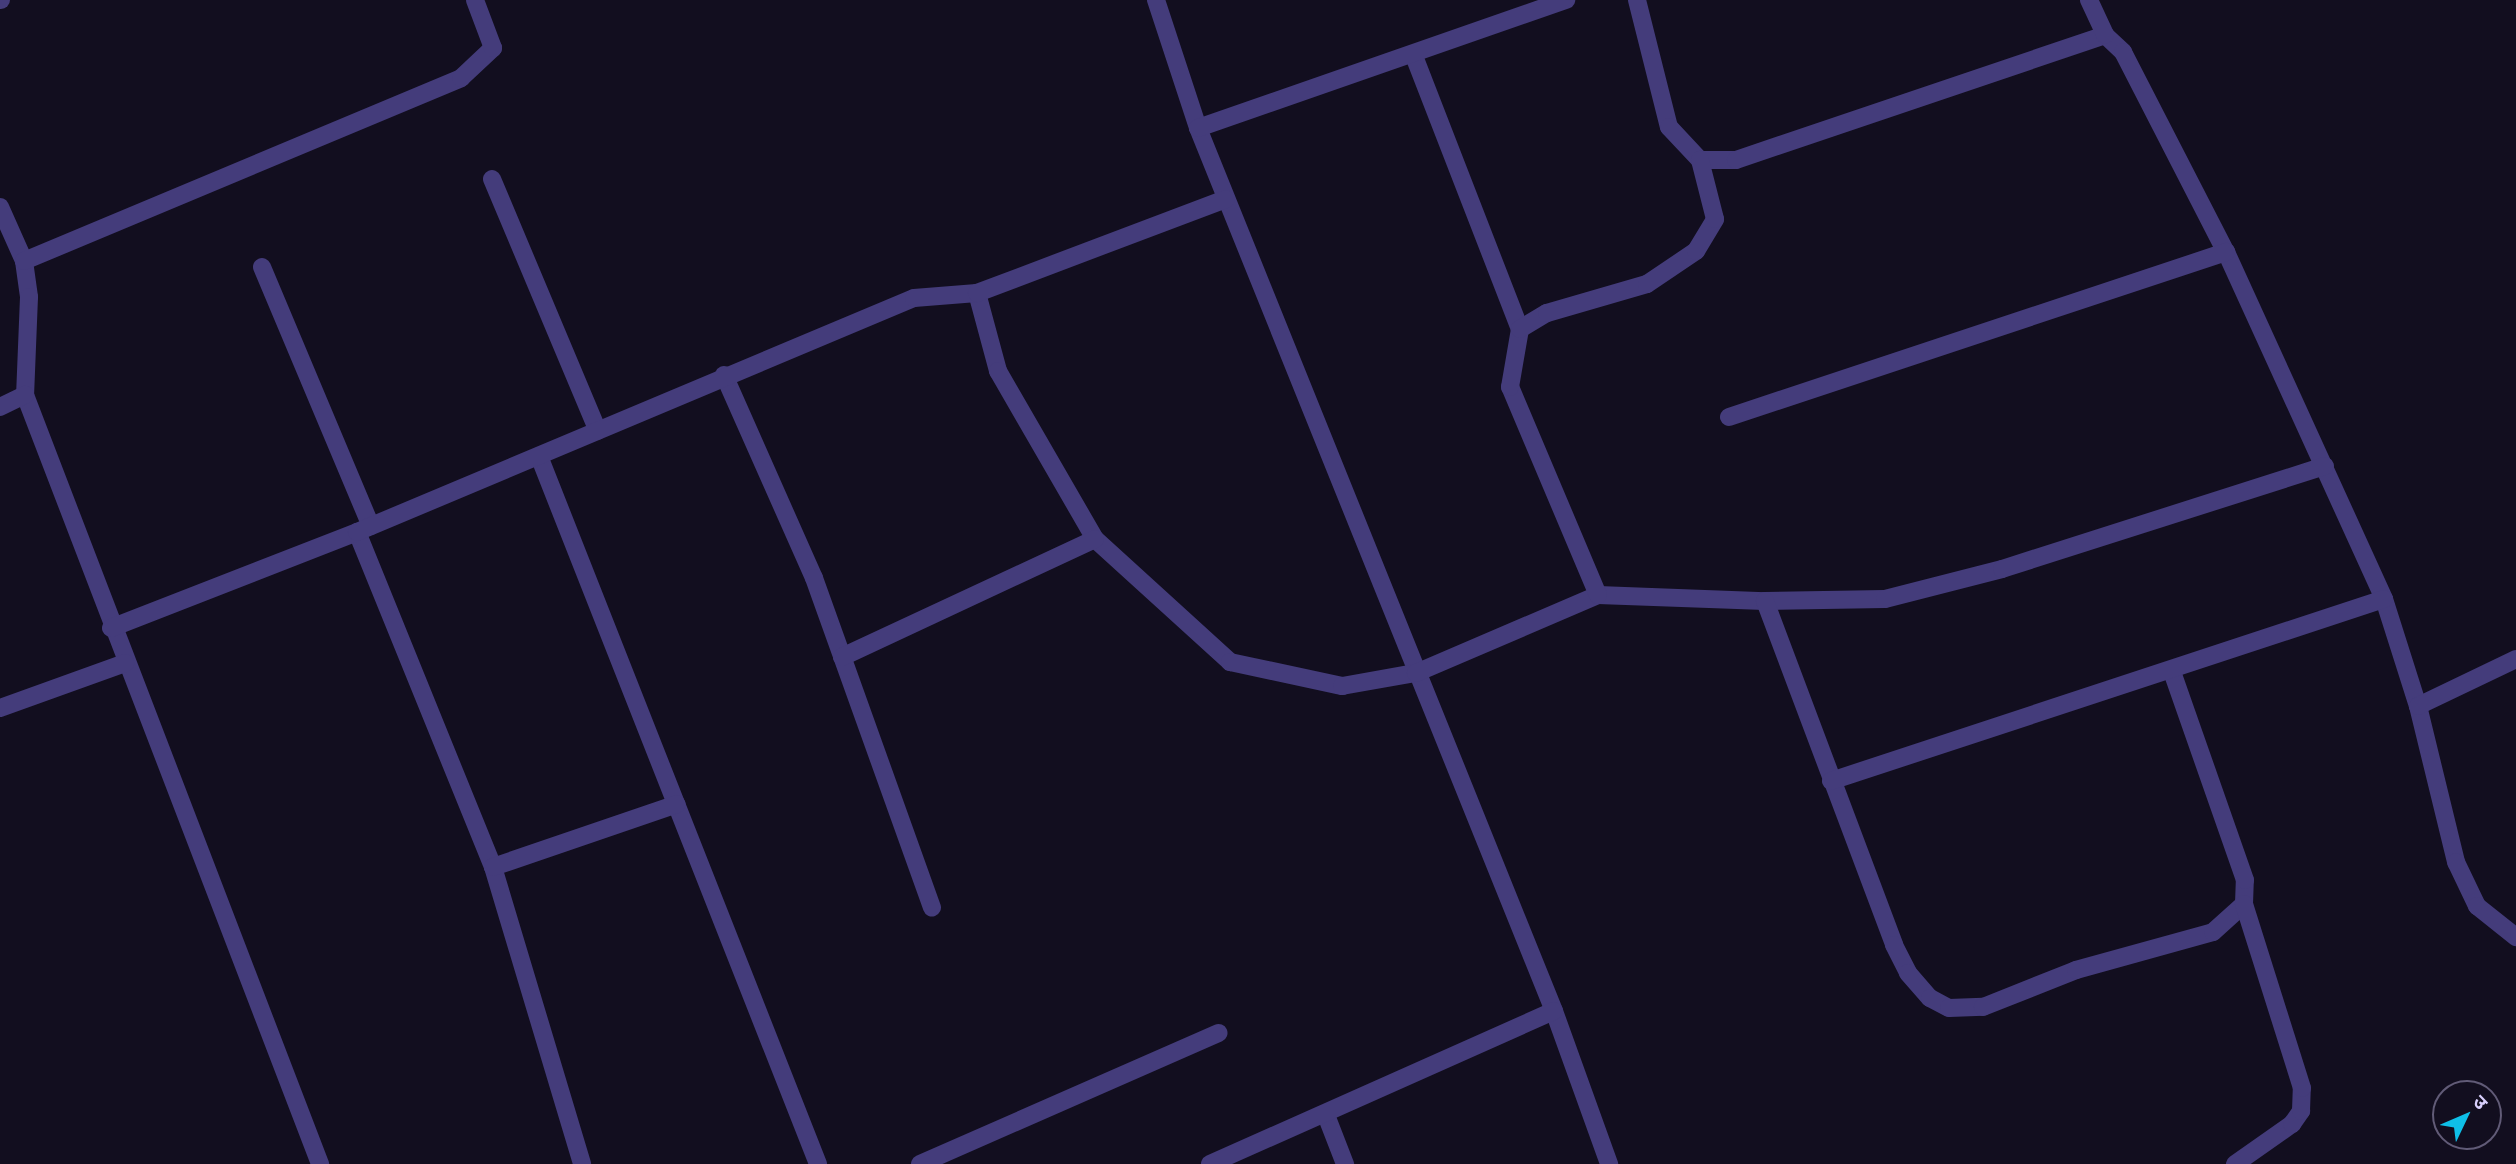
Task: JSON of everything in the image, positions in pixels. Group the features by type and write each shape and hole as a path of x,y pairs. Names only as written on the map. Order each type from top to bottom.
{"street":[{"path":"23,261 461,78 493,48 475,0"},
{"path":"1156,0 1198,128 1554,1011 1609,1164"},
{"path":"1198,128 1414,56 1566,0"},
{"path":"1520,329 1547,313 1647,284 1696,251 1715,219 1700,160 1669,127 1637,0"},
{"path":"2090,0 2105,35 2123,52 2227,252 2384,598 2418,706 2456,862 2477,906 2516,937"},
{"path":"1700,160 1737,160 2105,35"},
{"path":"1414,56 1520,329 1510,387 1598,596"},
{"path":"492,178 598,431"},
{"path":"111,628 364,529 724,375 914,298 977,293 1226,199"},
{"path":"0,207 23,261 30,323 25,395 111,628 320,1164"},
{"path":"1729,417 2227,252"},
{"path":"262,267 493,867 582,1164"},
{"path":"977,293 998,371 1094,538 1230,662 1342,686 1416,673 1598,596 1765,601 1885,599 2003,569 2325,466"},
{"path":"724,375 814,578 932,908"},
{"path":"0,407 25,395"},
{"path":"539,456 818,1164"},
{"path":"842,657 1094,538"},
{"path":"1831,781 2172,672 2384,598"},
{"path":"1765,601 1831,781 1908,974 1930,998 1950,1008 1983,1007 2076,970 2213,932 2244,904"},
{"path":"2418,706 2516,659"},
{"path":"0,708 125,663"},
{"path":"2172,672 2245,880 2244,904 2302,1088 2301,1111 2292,1124 2235,1164"},
{"path":"493,867 677,804"},
{"path":"1210,1164 1326,1115 1554,1011"},
{"path":"920,1164 1219,1033"},
{"path":"1326,1115 1345,1164"}]}
